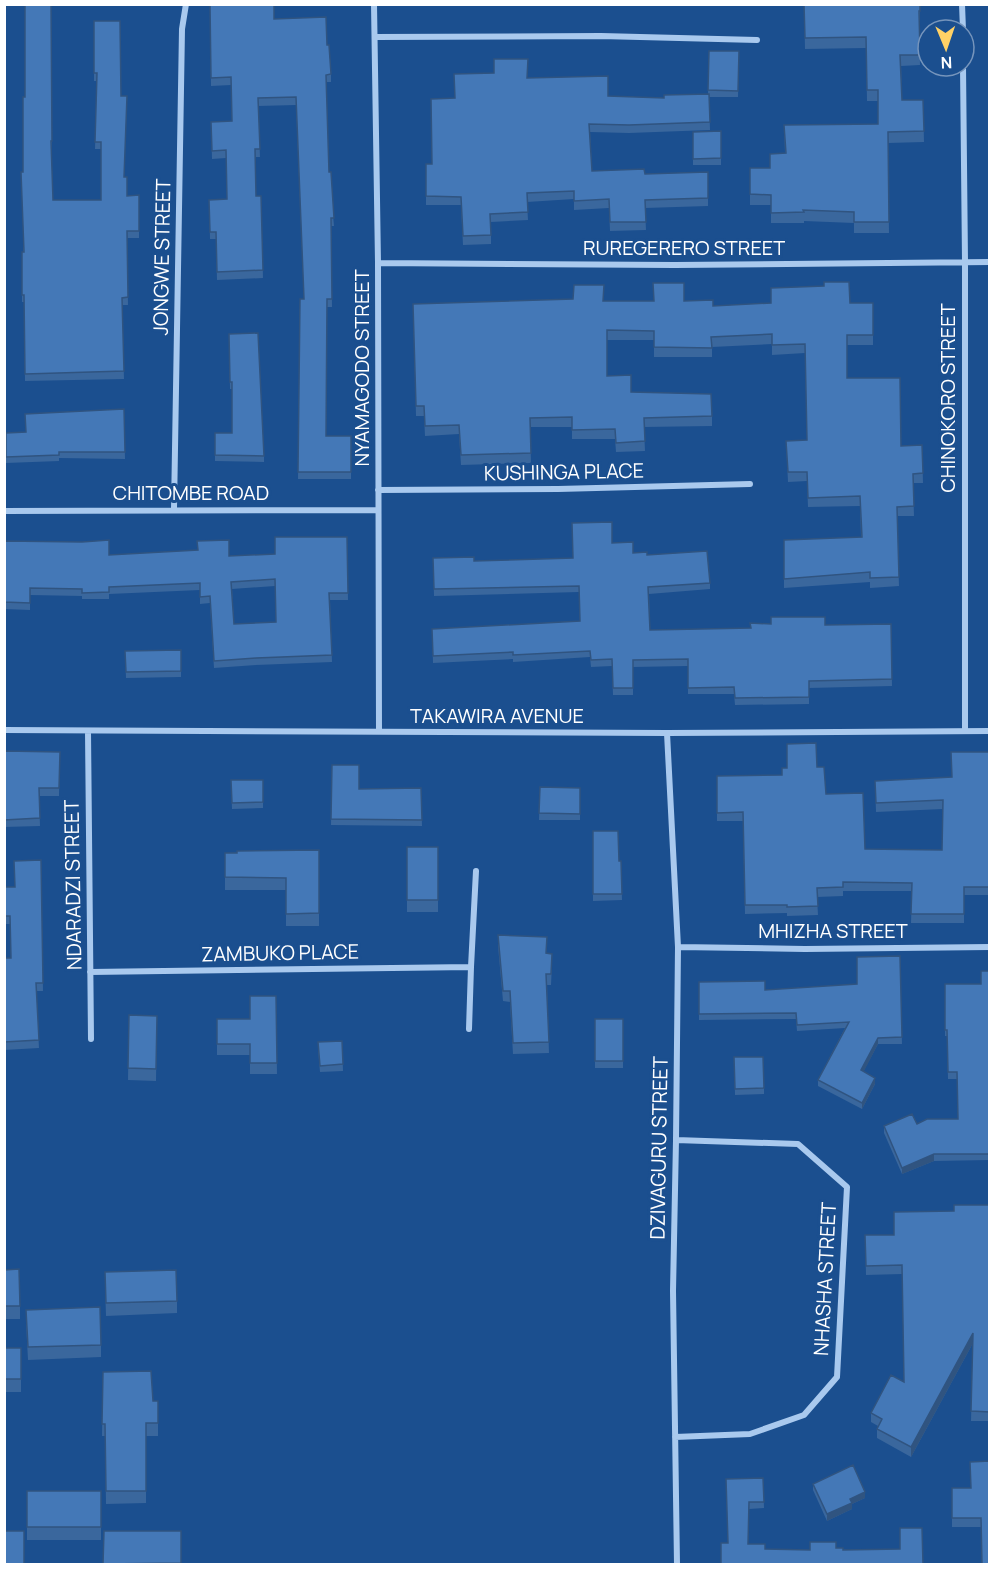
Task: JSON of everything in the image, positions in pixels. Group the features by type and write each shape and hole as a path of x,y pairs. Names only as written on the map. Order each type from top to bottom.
{"street":[{"name":"JONGWE STREET","path":"174,509 182,41 186,4"},
{"name":"NYAMAGODO STREET","path":"374,4 378,263 379,731"},
{"path":"375,37 589,36 758,40"},
{"name":"CHINOKORO STREET","path":"963,78 965,730"},
{"name":"RUREGERERO STREET","path":"378,263 675,265 990,262"},
{"name":"KUSHINGA PLACE","path":"378,490 558,489 750,484"},
{"name":"CHITOMBE ROAD","path":"4,511 378,510"},
{"name":"TAKAWIRA AVENUE","path":"4,730 667,733 990,731"},
{"name":"NDARADZI STREET","path":"88,731 91,1040"},
{"name":"DZIVAGURU STREET","path":"667,733 678,947 673,1291 677,1564"},
{"path":"469,1029 476,872"},
{"name":"MHIZHA STREET","path":"678,947 805,949 990,947"},
{"name":"ZAMBUKO PLACE","path":"90,972 471,967"},
{"name":"NHASHA STREET","path":"675,1437 750,1434 804,1415 837,1377 847,1187 798,1144 676,1140"}],"building":[{"path":"25,4 51,4 53,200 101,200 101,142 95,142 97,73 94,73 94,21 120,21 121,96 127,96 124,177 127,177 127,196 139,195 139,231 127,231 128,297 122,298 124,371 25,374 21,172 23,172 23,97 25,97"},
{"path":"210,4 274,4 274,19 326,17 331,74 326,75 329,172 331,172 334,218 331,218 332,299 327,299 326,436 351,436 351,472 298,472 300,299 304,299 296,97 258,98 260,149 255,149 256,196 261,196 263,270 217,272 216,232 210,232 209,200 227,199 226,150 212,151 211,122 232,121 231,77 211,78"},
{"path":"804,4 920,4 919,18 916,18 916,55 900,55 902,100 923,100 924,131 888,132 889,222 854,222 854,212 803,210 804,212 771,213 771,195 750,194 750,168 770,168 770,154 786,153 784,125 878,124 878,90 867,90 866,37 805,38"},
{"path":"709,51 739,51 738,91 708,90"},
{"path":"494,59 528,59 527,78 608,76 608,96 664,98 664,95 709,94 710,122 589,124 592,171 644,169 645,174 708,172 708,198 645,200 646,222 610,222 609,199 574,201 574,191 527,193 528,212 490,214 491,235 463,236 461,197 426,196 426,164 432,164 431,99 455,98 454,74 494,73"},
{"path":"721,131 721,158 693,159 693,132"},
{"path":"824,282 849,282 850,303 873,303 873,335 847,335 847,378 900,378 901,446 922,445 923,473 913,474 914,506 897,507 899,577 870,578 870,572 784,579 784,540 862,537 860,496 808,498 807,472 788,472 786,441 807,440 805,344 772,345 772,334 711,337 712,348 654,347 654,331 607,330 607,376 631,375 631,392 711,394 712,416 644,418 645,441 616,443 615,429 572,430 572,417 530,418 531,453 461,455 459,425 425,426 424,406 416,406 413,304 573,299 574,285 604,285 603,301 654,301 653,283 684,283 684,301 713,300 713,306 771,303 771,288 824,286"},
{"path":"258,333 264,456 215,455 215,433 232,433 229,334"},
{"path":"124,409 125,452 59,452 59,455 6,457 6,433 26,432 25,414"},
{"path":"612,522 612,543 633,542 633,553 647,552 647,555 707,551 710,583 648,587 650,630 751,628 750,623 771,624 771,617 825,617 825,625 891,624 892,679 809,681 809,697 735,698 734,687 688,688 688,659 633,660 633,688 613,688 612,659 591,660 590,651 433,656 432,629 580,621 579,586 434,589 433,558 474,557 474,561 573,558 572,523"},
{"path":"275,537 347,537 348,593 329,593 332,655 214,661 210,596 200,597 200,583 109,587 109,592 82,593 82,589 30,588 30,603 4,602 4,541 109,540 109,555 198,550 197,541 229,540 229,556 275,554","holes":["275,579 276,622 234,624 231,582"]},
{"path":"181,650 181,671 126,672 125,651"},
{"path":"816,743 817,767 824,767 826,794 863,793 865,849 942,850 943,800 876,803 875,781 952,777 951,752 990,752 990,887 964,887 964,914 911,914 912,883 843,882 843,887 817,888 818,906 745,905 743,812 717,813 717,776 782,775 782,768 787,768 787,744"},
{"path":"4,751 60,752 59,788 39,788 40,818 4,820"},
{"path":"332,765 359,765 359,789 421,788 422,820 331,819"},
{"path":"231,780 263,780 263,802 232,803"},
{"path":"540,787 580,788 580,814 539,813"},
{"path":"593,831 618,831 622,894 593,894"},
{"path":"407,847 438,847 438,900 407,900"},
{"path":"319,850 319,913 286,914 286,878 225,877 225,853"},
{"path":"41,860 43,983 36,983 39,1040 4,1042 4,958 11,958 10,916 4,916 4,887 15,887 14,861"},
{"path":"498,935 547,937 546,953 552,954 551,974 546,974 549,1042 513,1043 510,991 503,991"},
{"path":"900,956 902,1037 878,1038 861,1070 875,1078 862,1103 818,1080 849,1022 797,1025 796,1013 699,1014 699,982 765,981 765,990 857,984 857,957"},
{"path":"981,971 990,971 990,1154 934,1154 902,1168 884,1126 912,1114 917,1124 927,1119 958,1119 957,1072 948,1072 945,984 981,984"},
{"path":"250,996 276,996 277,1063 250,1063 250,1044 217,1044 217,1019 250,1019"},
{"path":"129,1015 157,1016 156,1069 128,1068"},
{"path":"595,1019 623,1019 623,1061 595,1061"},
{"path":"342,1041 343,1064 320,1066 318,1042"},
{"path":"734,1057 763,1057 764,1088 735,1089"},
{"path":"954,1205 990,1205 990,1412 971,1411 973,1333 911,1447 877,1429 882,1419 871,1413 891,1375 904,1382 902,1265 866,1266 865,1235 894,1235 894,1212 954,1211"},
{"path":"19,1269 20,1306 4,1306 4,1270"},
{"path":"176,1270 177,1301 106,1303 105,1272"},
{"path":"100,1307 101,1345 28,1347 26,1310"},
{"path":"4,1348 21,1348 21,1379 4,1379"},
{"path":"151,1371 153,1401 158,1401 158,1423 146,1423 146,1491 106,1491 105,1424 102,1424 103,1372"},
{"path":"990,1461 990,1564 982,1564 981,1518 952,1518 952,1488 971,1488 970,1462"},
{"path":"853,1465 865,1492 850,1499 852,1503 827,1514 813,1484"},
{"path":"763,1478 764,1502 749,1502 748,1544 765,1544 765,1549 810,1550 810,1542 836,1542 836,1548 843,1548 843,1550 900,1549 900,1528 922,1528 923,1564 721,1564 721,1543 728,1543 726,1479"},
{"path":"27,1491 101,1491 101,1527 27,1527"},
{"path":"4,1531 24,1531 24,1564 4,1564"},
{"path":"104,1531 181,1531 181,1563 103,1564"}]}
